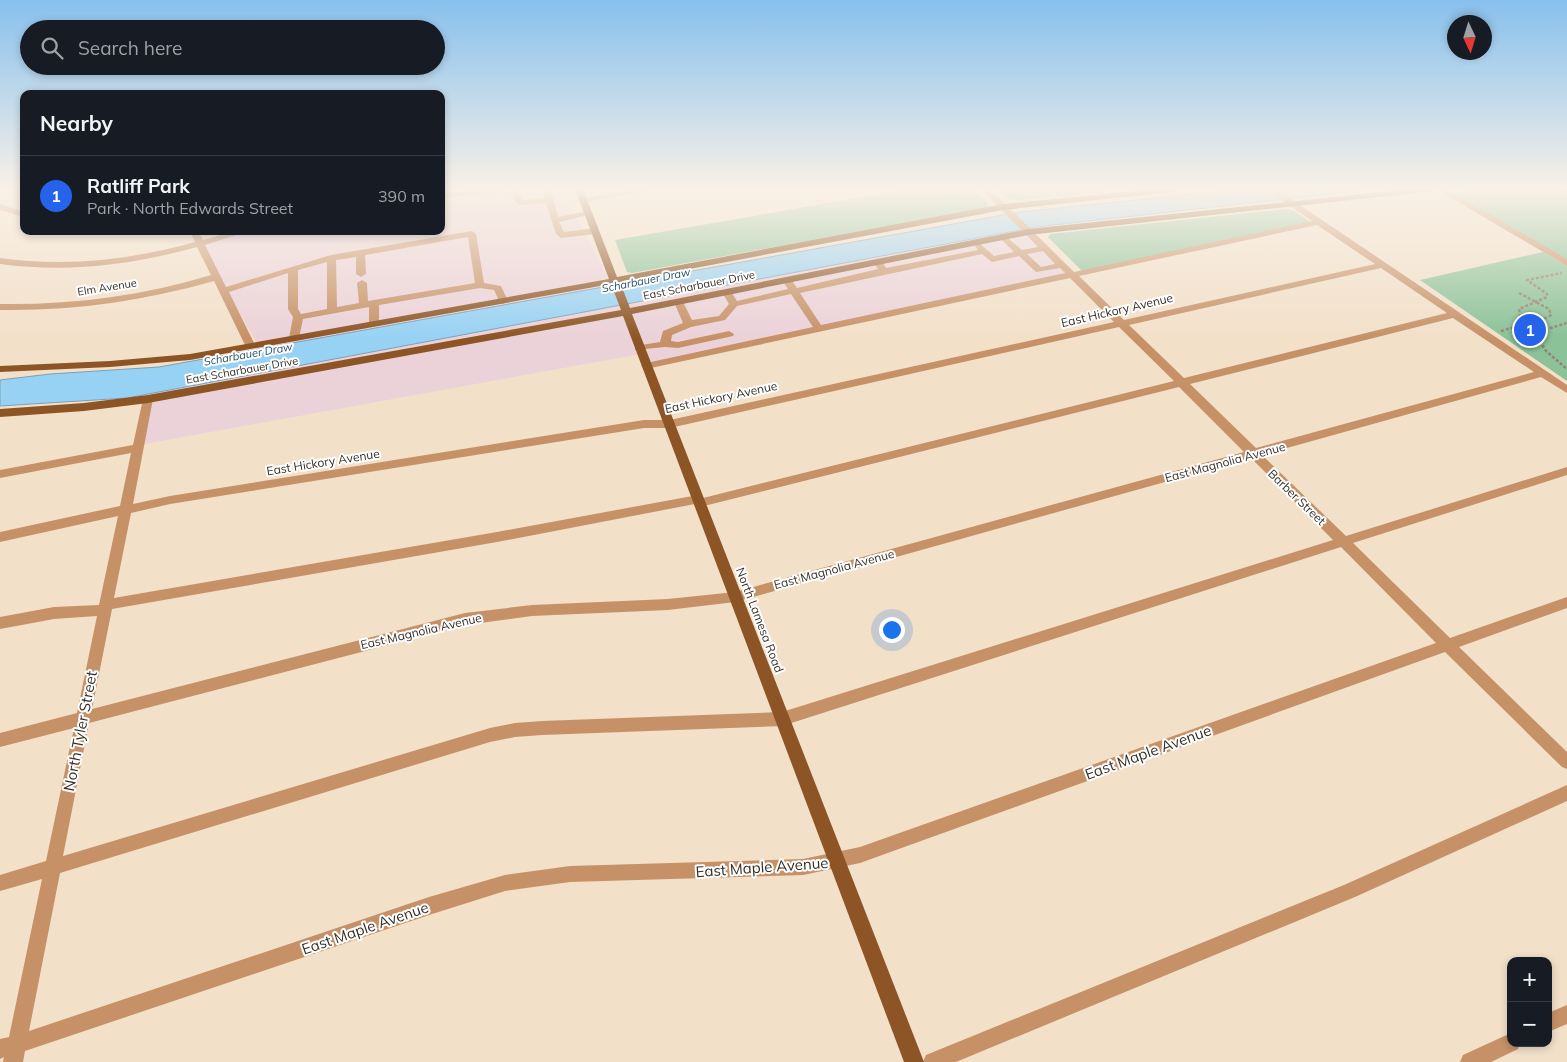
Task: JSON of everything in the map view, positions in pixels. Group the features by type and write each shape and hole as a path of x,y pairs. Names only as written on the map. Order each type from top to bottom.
{"main road":[{"name":"North Lamesa Road","path":"598,239 914,1062"},
{"name":"East Scharbauer Drive","path":"0,369 155,361 503,301 837,239"},
{"name":"East Scharbauer Drive","path":"0,413 84,407 148,399 625,310 679,302 995,239"}],"street":[{"path":"197,239 250,345"},
{"path":"0,261 16,264 76,266 128,260 200,245 221,239"},
{"path":"222,291 331,258 445,239"},
{"path":"473,239 480,285"},
{"path":"1005,239 1038,270 1062,265"},
{"name":"Barber Street","path":"1035,239 1567,762"},
{"path":"646,366 1243,239"},
{"path":"1345,239 1567,390"},
{"path":"1525,239 1567,263"},
{"path":"976,242 992,259 1045,248"},
{"path":"665,344 667,333 689,324 722,318 734,304 984,251"},
{"path":"360,253 362,278 374,324"},
{"path":"331,258 332,311"},
{"path":"878,262 884,271"},
{"name":"East Hickory Avenue","path":"0,536 170,500 644,424 670,424 1384,265"},
{"path":"293,268 293,309 298,316 294,338"},
{"name":"Elm Avenue","path":"0,307 76,304 160,291 216,277"},
{"path":"786,280 818,328"},
{"path":"298,316 480,285 498,288 503,301"},
{"path":"727,292 734,304"},
{"path":"679,302 689,324"},
{"path":"0,622 54,612 105,607 699,501 1456,314"},
{"path":"722,318 735,346"},
{"path":"640,348 665,344 678,345 729,334"},
{"name":"East Magnolia Avenue","path":"0,740 465,619 537,611 697,603 735,596 1543,374"},
{"name":"North Tyler Street","path":"13,1062 148,399"},
{"path":"0,474 138,448"},
{"path":"0,882 506,732 542,728 782,719 1567,471"},
{"name":"East Maple Avenue","path":"0,1049 72,1027 429,906 505,883 570,874 803,867 860,855 1567,602"},
{"path":"934,1062 1340,895 1567,793"},
{"path":"1552,1021 1567,1014"},
{"path":"1470,1062 1507,1044"}],"path":[{"path":"1487,335 1522,325 1519,309 1547,297 1546,294 1527,280 1555,272 1567,274"},
{"path":"1519,293 1548,309 1551,315 1540,321 1544,330 1541,343 1546,351 1567,369"},
{"path":"1544,330 1567,323"}],"shaded area":[{"path":"215,239 587,239 617,294 915,239 1034,239 1070,274 645,363 641,354 139,445 152,381 267,359 219,279 202,243"}],"green space":[{"path":"820,239 632,273 627,272 615,240"},
{"path":"1050,239 1234,239 1082,271"},
{"path":"1530,239 1567,239 1567,260"},
{"path":"1543,252 1567,266 1567,381 1420,280"}],"water":[{"name":"Scharbauer Draw","path":"872,239 975,239 127,398 0,406 0,380 50,374 159,367"}],"place":[{"name":"Ratliff Park","path":"1530,330"}]}
